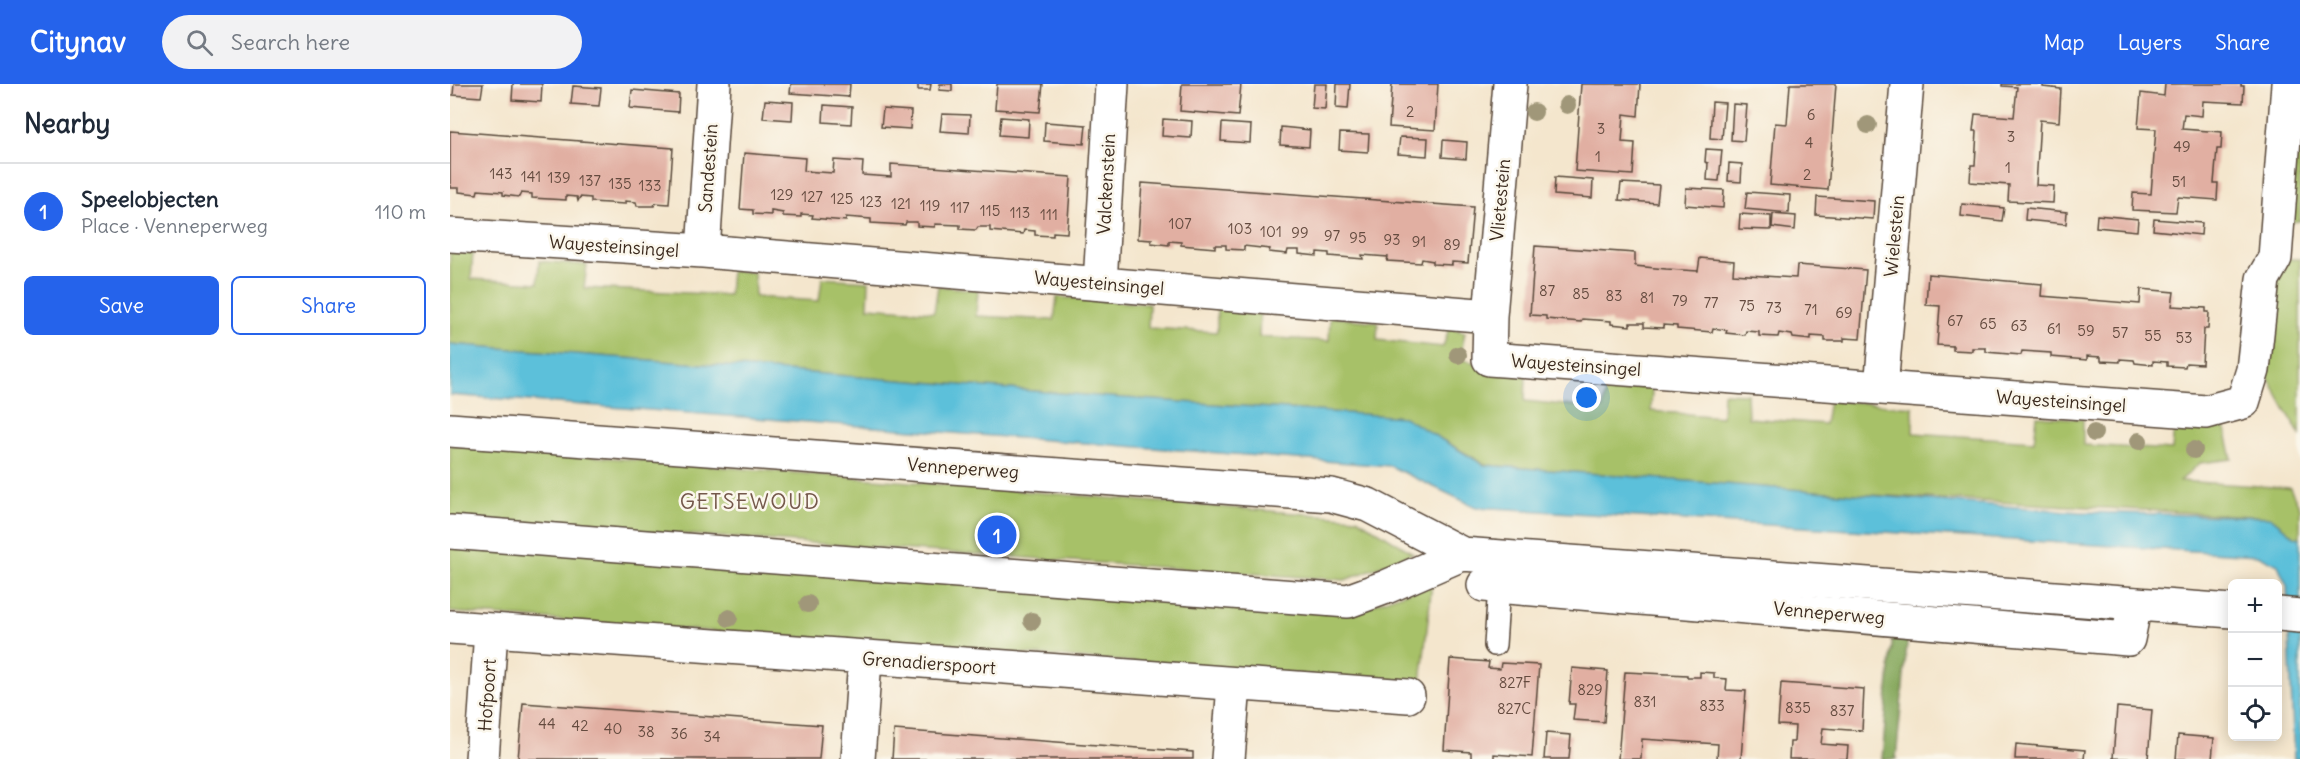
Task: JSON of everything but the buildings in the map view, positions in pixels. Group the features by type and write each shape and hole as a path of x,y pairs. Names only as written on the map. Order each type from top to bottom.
{"street":[{"name":"Sandestein","path":"702,251 714,84"},
{"name":"Valckenstein","path":"1100,283 1112,84"},
{"name":"Vlietestein","path":"1490,316 1510,84"},
{"name":"Wielestein","path":"1881,388 1906,84"},
{"name":"Wayesteinsingel","path":"450,235 702,251 1490,316 1489,359 2206,412 2242,402 2253,370 2263,279 2275,258 2288,84"},
{"name":"Venneperweg","path":"450,430 1331,495 1368,505 1509,579 2135,604 2228,611"},
{"name":"Venneperweg","path":"450,532 1348,601 1462,554"},
{"path":"2282,614 2300,616"},
{"name":"Grenadierspoort","path":"450,627 865,659 1408,696"},
{"name":"Hofpoort","path":"482,759 491,631"},
{"path":"858,759 865,659"},
{"path":"1228,759 1234,685"}],"lane":[{"path":"1495,645 1509,579"}],"green space":[{"path":"2296,147 2300,147 2300,221 2290,222"},
{"path":"450,252 473,253 471,279 538,283 539,261 587,265 584,288 729,295 731,271 754,272 755,297 819,301 822,278 869,281 868,307 934,312 938,286 978,290 976,316 1054,320 1057,297 1149,304 1148,328 1217,332 1217,308 1260,314 1259,337 1329,341 1330,317 1378,322 1377,340 1443,347 1449,328 1465,332 1460,359 1526,376 1525,401 1603,409 1606,385 1652,387 1651,411 1722,417 1723,393 1747,394 1748,418 1825,424 1829,400 1913,407 1913,433 2034,441 2037,416 2083,419 2083,445 2172,450 2174,426 2225,428 2232,459 2200,463 2180,481 2290,488 2300,508 2300,538 2294,536 2270,517 1852,494 1486,465 1403,417 1109,397 450,344"},
{"path":"2286,259 2300,259 2300,435 2265,372 2272,294"},
{"path":"450,445 1357,518 1413,553 1345,580 450,518"},
{"path":"450,538 1363,608 1432,583 1421,683 450,612"},
{"path":"1893,633 1908,634 1896,759 1882,759"}],"water":[{"path":"450,344 1109,397 1404,417 1484,465 2080,512 2270,517 2294,536 2300,538 2300,759 2294,759 2287,586 2278,565 2258,555 1476,507 1390,466 450,395"}],"place":[{"name":"Speelobjecten","path":"997,535"}],"district":[{"name":"GETSEWOUD","path":"750,501"}]}
